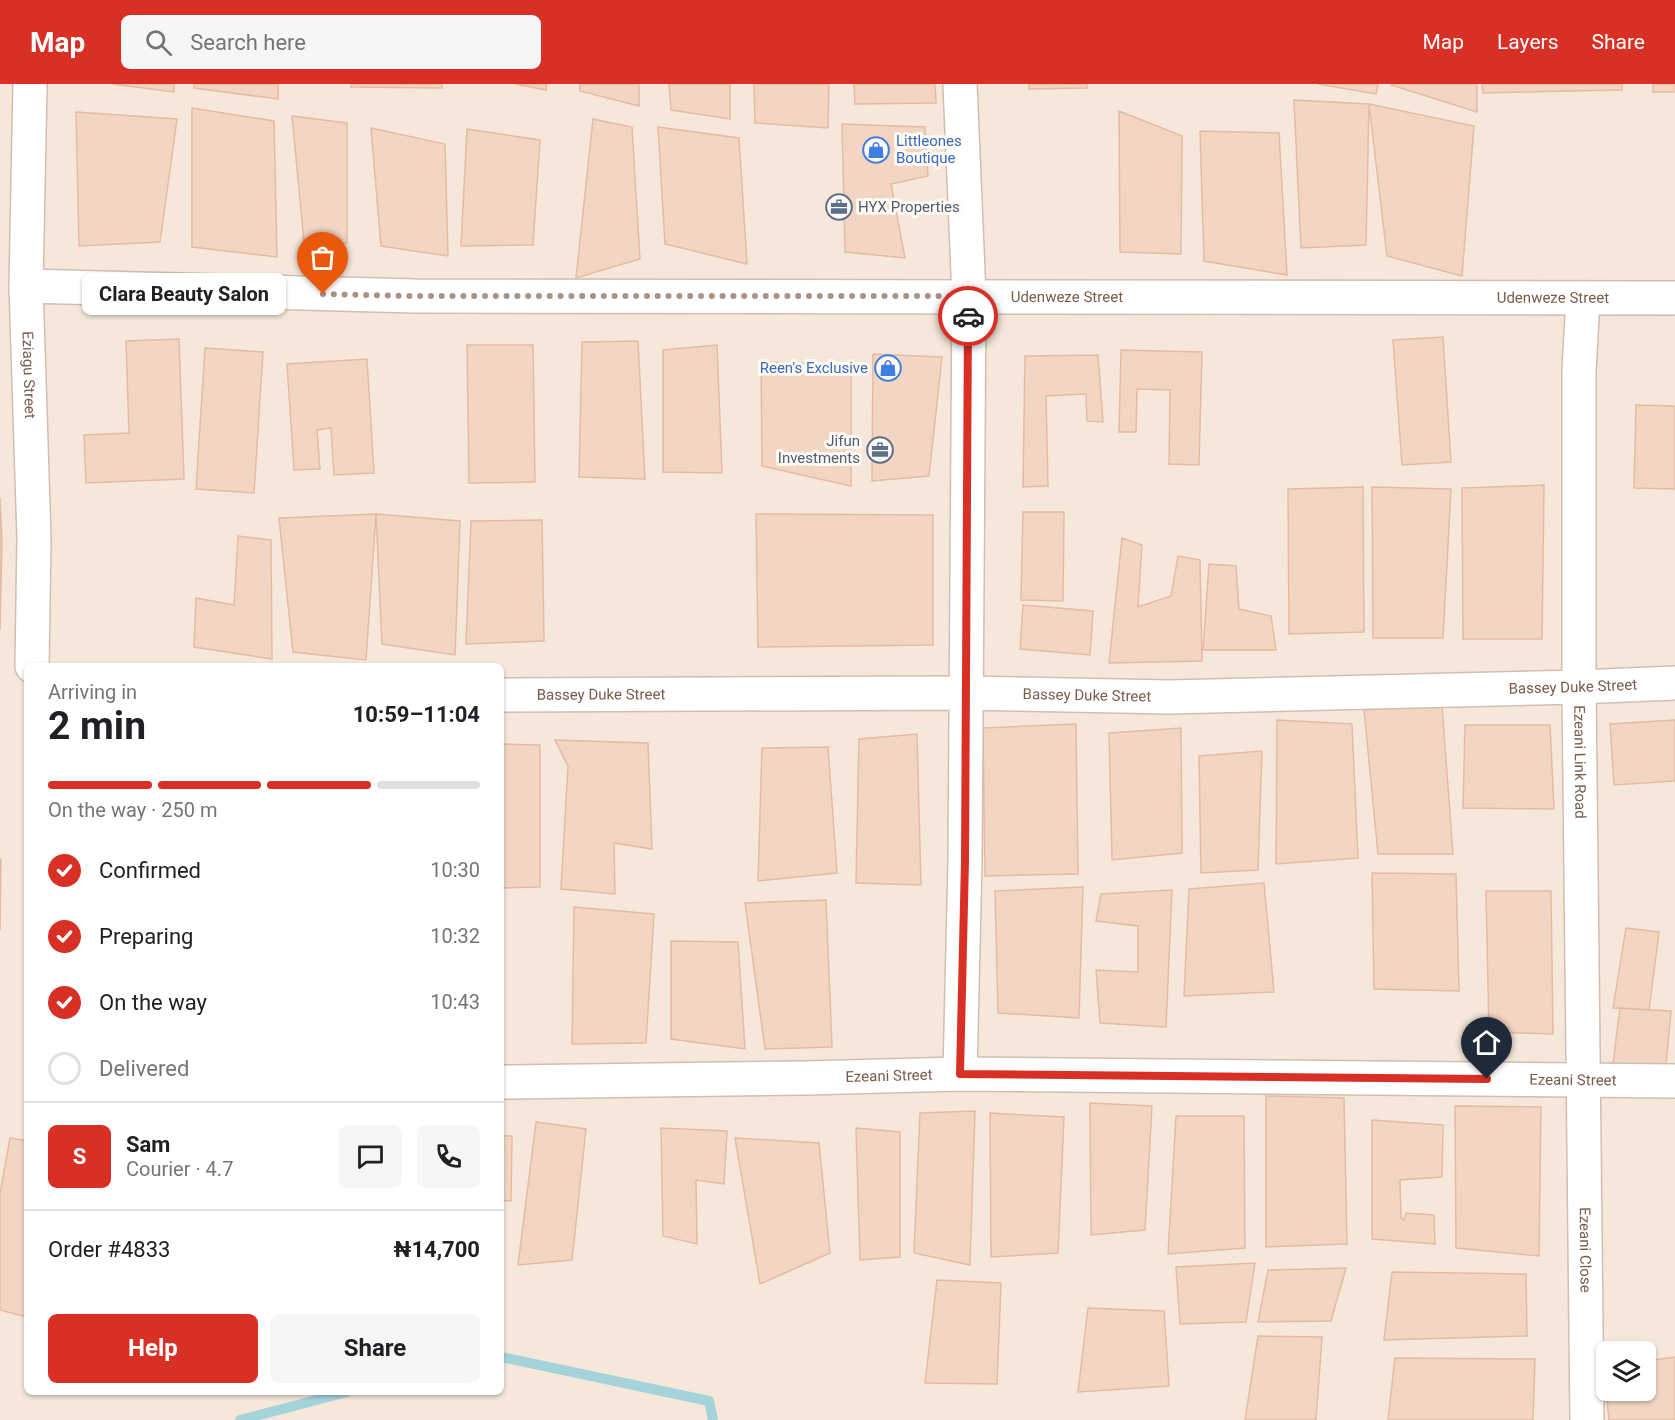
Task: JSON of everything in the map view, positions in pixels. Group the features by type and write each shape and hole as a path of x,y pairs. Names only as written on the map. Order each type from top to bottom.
{"street":[{"name":"Eziagu Street","path":"30,84 26,286 34,538 32,663"},
{"path":"960,84 969,296 965,861 960,1074"},
{"name":"Udenweze Street","path":"26,286 415,296 1675,298"},
{"name":"Ezeani Link Road","path":"1583,298 1579,371 1583,1080"},
{"name":"Bassey Duke Street","path":"504,695 965,693 1170,696 1675,683"},
{"name":"Ezeani Street","path":"504,1082 960,1074 1675,1081"},
{"name":"Ezeani Close","path":"1583,1080 1587,1420"}],"shaded area":[{"path":"0,84 1675,84 1675,1420 0,1420"}],"building":[{"path":"112,84 174,84 174,92"},
{"path":"194,84 278,84 278,99 194,88"},
{"path":"352,84 442,84 442,88 351,87"},
{"path":"515,84 547,84 546,90"},
{"path":"580,84 639,84 639,106 580,91"},
{"path":"669,84 730,84 730,119 671,110"},
{"path":"754,84 829,84 828,128 755,123"},
{"path":"854,84 935,84 936,103 855,104"},
{"path":"1029,84 1087,84 1087,88 1029,89"},
{"path":"1318,84 1378,84 1376,94"},
{"path":"1477,84 1477,112 1391,85"},
{"path":"1482,84 1622,84 1622,90 1483,93"},
{"path":"1653,84 1675,84 1675,92 1653,92"},
{"path":"1294,100 1369,104 1366,245 1301,248"},
{"path":"1369,104 1474,126 1462,276 1387,256"},
{"path":"192,108 274,121 277,257 192,247"},
{"path":"1119,111 1182,136 1181,254 1120,252"},
{"path":"76,112 177,119 160,242 79,246"},
{"path":"292,116 347,123 347,243 305,252"},
{"path":"593,119 632,127 640,259 576,278"},
{"path":"842,124 925,127 928,176 891,184 905,258 845,252"},
{"path":"658,127 739,138 747,264 665,244"},
{"path":"371,128 445,144 448,256 381,246"},
{"path":"467,129 540,140 533,245 461,246"},
{"path":"1200,131 1279,133 1287,275 1204,261"},
{"path":"1443,337 1451,462 1402,465 1393,340"},
{"path":"179,339 184,479 86,483 84,435 129,433 126,341"},
{"path":"638,341 645,479 579,477 582,342"},
{"path":"467,345 533,345 535,482 469,483"},
{"path":"717,345 722,473 663,472 663,350"},
{"path":"205,348 263,352 254,493 196,489"},
{"path":"1121,350 1202,352 1199,465 1169,464 1170,390 1137,389 1136,432 1119,432"},
{"path":"873,354 942,357 929,476 872,481"},
{"path":"1098,355 1103,422 1087,421 1086,394 1046,396 1048,486 1023,487 1025,356"},
{"path":"367,359 374,473 334,475 331,428 317,430 320,469 294,470 287,364"},
{"path":"761,362 851,365 851,486 762,466"},
{"path":"1636,405 1675,406 1675,489 1634,488"},
{"path":"1544,485 1542,639 1463,639 1462,488"},
{"path":"1363,487 1364,632 1289,634 1288,489"},
{"path":"1372,487 1451,489 1443,638 1373,638"},
{"path":"0,498 2,542 0,630"},
{"path":"1023,512 1064,512 1063,601 1021,600"},
{"path":"376,514 460,521 455,655 382,644"},
{"path":"376,514 366,660 293,652 279,518"},
{"path":"756,514 933,515 933,645 758,647"},
{"path":"542,520 544,641 466,644 471,521"},
{"path":"238,536 271,540 272,659 194,647 196,598 234,605"},
{"path":"1122,538 1142,545 1138,607 1171,596 1178,556 1200,560 1202,661 1109,663"},
{"path":"1209,564 1236,566 1239,609 1271,616 1276,650 1203,650"},
{"path":"1023,605 1093,611 1090,655 1020,649"},
{"path":"1442,706 1453,854 1378,854 1364,710"},
{"path":"1277,720 1352,724 1358,858 1276,864"},
{"path":"1675,720 1675,781 1614,785 1610,724"},
{"path":"1076,724 1078,874 985,876 983,728"},
{"path":"1465,725 1550,725 1554,809 1463,808"},
{"path":"1181,728 1182,853 1112,860 1109,733"},
{"path":"917,734 921,885 856,883 859,739"},
{"path":"555,740 648,743 652,849 614,843 615,894 561,889 568,766"},
{"path":"504,744 540,745 540,887 504,888"},
{"path":"828,747 837,873 758,881 762,748"},
{"path":"1262,751 1258,870 1201,873 1199,756"},
{"path":"0,859 1,859 0,930"},
{"path":"1372,873 1456,874 1459,991 1374,989"},
{"path":"1264,883 1274,992 1184,996 1189,889"},
{"path":"1083,887 1079,1018 998,1013 995,891"},
{"path":"1172,890 1166,1027 1100,1023 1096,970 1138,972 1138,926 1096,921 1101,894"},
{"path":"1486,891 1551,891 1553,1034 1489,1032"},
{"path":"826,900 832,1047 765,1049 745,903"},
{"path":"574,907 654,914 646,1043 572,1044"},
{"path":"1626,928 1659,932 1649,1010 1613,1008"},
{"path":"671,941 738,942 745,1049 671,1039"},
{"path":"1620,1008 1671,1011 1665,1075 1612,1071"},
{"path":"1266,1096 1344,1098 1347,1244 1266,1247"},
{"path":"1090,1103 1152,1106 1145,1230 1091,1235"},
{"path":"1455,1106 1541,1107 1539,1256 1456,1248"},
{"path":"975,1111 970,1265 914,1253 920,1113"},
{"path":"990,1113 1064,1117 1058,1253 991,1257"},
{"path":"1176,1116 1244,1116 1245,1248 1168,1254"},
{"path":"1372,1120 1443,1125 1442,1177 1400,1180 1401,1218 1404,1220 1406,1213 1434,1215 1435,1244 1372,1239"},
{"path":"536,1122 586,1129 572,1260 518,1265"},
{"path":"661,1128 727,1131 724,1184 696,1180 697,1244 663,1236"},
{"path":"856,1128 900,1132 900,1257 860,1260"},
{"path":"504,1136 512,1136 511,1201 504,1200"},
{"path":"10,1138 24,1140 24,1316 0,1310 0,1194"},
{"path":"735,1138 819,1143 830,1253 760,1284"},
{"path":"1255,1263 1246,1322 1180,1324 1176,1267"},
{"path":"1346,1268 1331,1321 1258,1322 1268,1270"},
{"path":"1392,1272 1526,1274 1527,1336 1384,1340"},
{"path":"937,1280 1001,1283 997,1384 925,1383"},
{"path":"1088,1308 1164,1311 1169,1386 1078,1392"},
{"path":"1258,1336 1322,1337 1316,1420 1245,1420"},
{"path":"1675,1357 1675,1420 1609,1420 1607,1401 1656,1401 1656,1360"},
{"path":"1395,1358 1535,1359 1533,1420 1388,1420"}],"waterway":[{"path":"504,1358 709,1401 713,1420"},
{"path":"240,1420 336,1395"}],"way so far":[{"path":"323,294 969,296 968,316"}],"place":[{"name":"Littleones Boutique","path":"876,150"},
{"name":"HYX Properties","path":"839,207"},
{"name":"Clara Beauty Salon","path":"323,294"},
{"name":"Reen's Exclusive","path":"888,368"},
{"name":"Jifun Investments","path":"880,450"}],"route":[{"path":"968,316 965,861 960,1074 1487,1079"}]}
